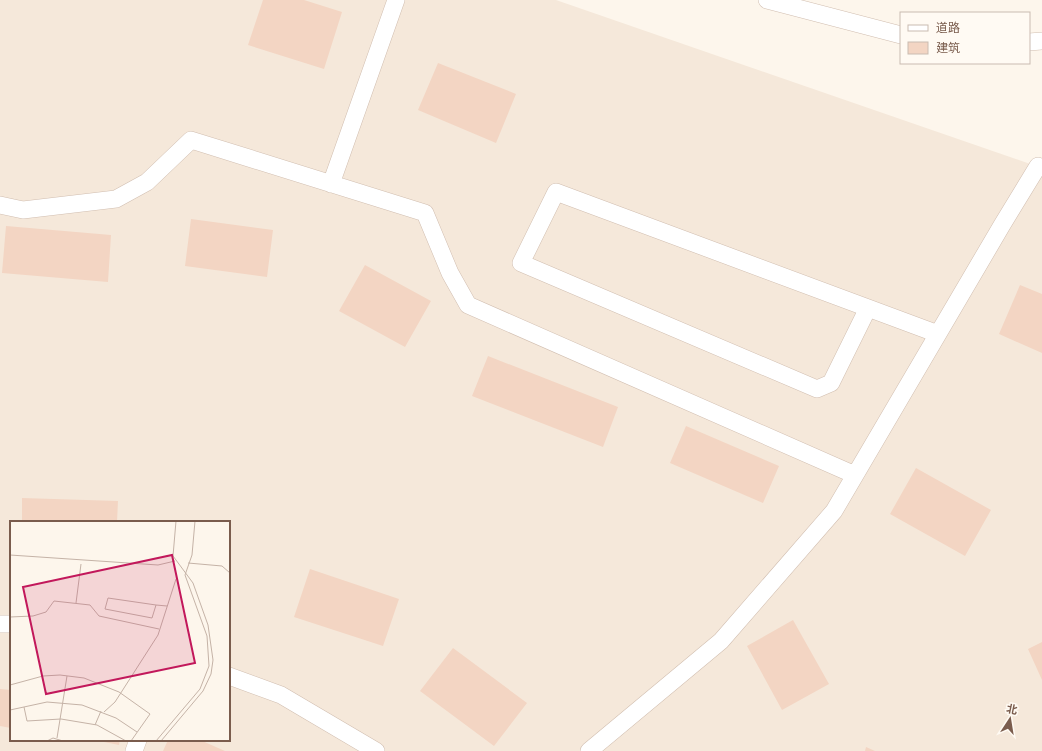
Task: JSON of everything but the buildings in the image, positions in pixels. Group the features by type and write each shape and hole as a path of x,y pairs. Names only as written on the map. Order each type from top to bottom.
{"street":[{"path":"331,184 396,0"},
{"path":"768,0 900,34"},
{"path":"1030,42 1042,41"},
{"path":"0,205 23,210 116,199 147,182 191,140 425,213 450,273 468,304 855,475"},
{"path":"589,751 720,641 834,511 1038,166"},
{"path":"868,308 831,383 818,389 520,263 556,192 938,334"},
{"path":"230,676 281,695 376,751"},
{"path":"134,751 138,741"}],"shaded area":[{"path":"0,0 556,0 1042,168 1042,751 0,751"}]}
